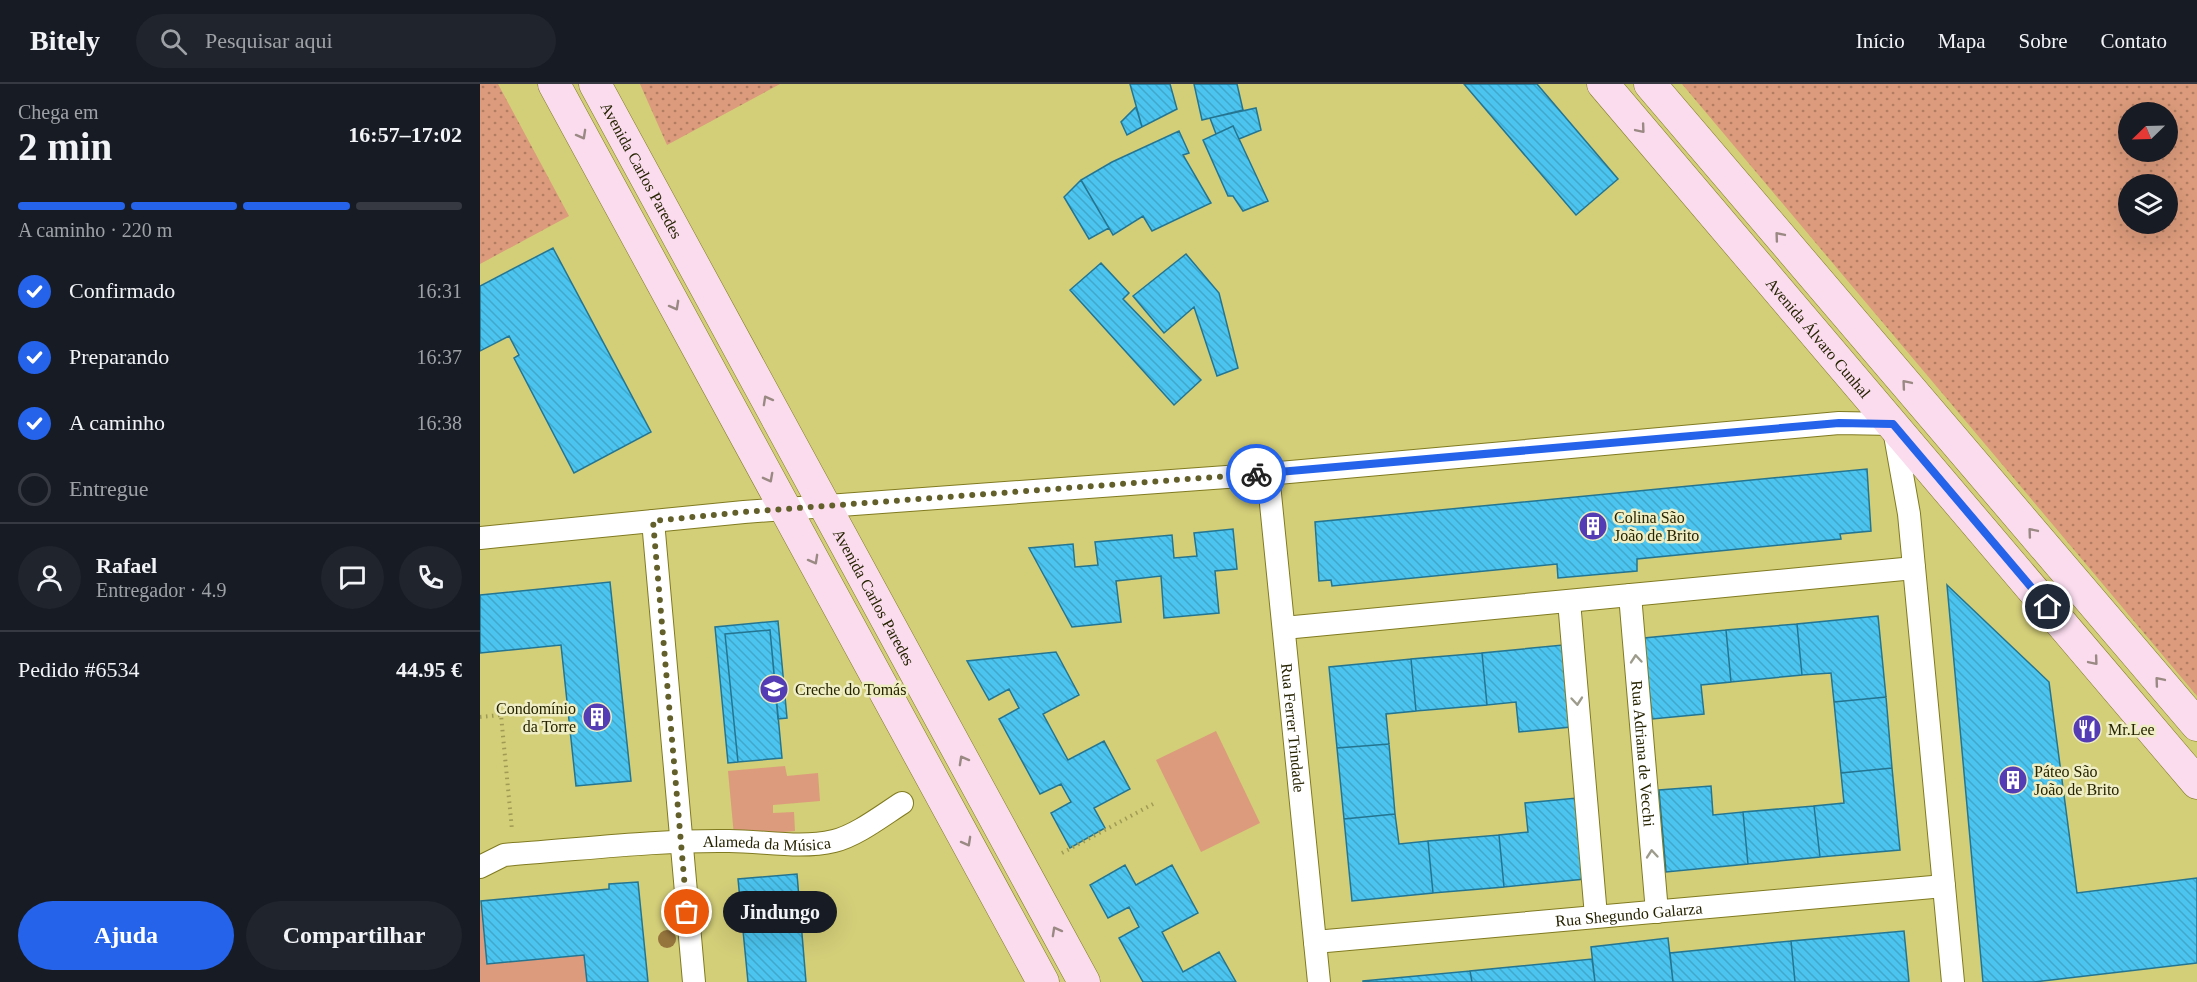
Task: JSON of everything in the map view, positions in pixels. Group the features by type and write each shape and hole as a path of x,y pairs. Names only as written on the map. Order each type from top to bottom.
{"street":[{"path":"554,84 1043,982"},
{"name":"Avenida Carlos Paredes","path":"595,84 1084,982"},
{"name":"Avenida Álvaro Cunhal","path":"1603,84 2197,783"},
{"path":"1650,84 2197,725"},
{"path":"480,538 786,509 1268,474 1839,423 1893,424 1909,514 1953,982"},
{"name":"Rua Ferrer Trindade","path":"1268,474 1319,982"},
{"path":"1909,514 1916,496 1924,490 1935,488 1958,501"},
{"path":"653,521 694,982"},
{"path":"1284,628 1914,568"},
{"name":"Rua Adriana de Vecchi","path":"1630,595 1657,912"},
{"path":"1569,601 1596,916"},
{"name":"Alameda da Música","path":"480,867 504,855 514,854 680,842 729,841 785,845 837,841 902,803"},
{"name":"Rua Shegundo Galarza","path":"1315,942 1944,886"}],"path":[{"path":"480,717 501,715 514,854"},
{"path":"1062,853 1153,804"}],"shaded area":[{"path":"480,84 498,84 569,216 480,264"},
{"path":"640,84 780,84 667,145"},
{"path":"1682,84 2197,84 2197,696"},
{"path":"1216,731 1260,823 1201,852 1156,760"},
{"path":"785,766 787,776 818,773 820,801 773,805 773,813 794,812 795,831 734,836 728,771"},
{"path":"480,901 487,964 584,955 587,982 480,982"}],"building":[{"path":"1130,84 1170,84 1177,109 1142,127"},
{"path":"1194,84 1237,84 1243,110 1202,120"},
{"path":"1464,84 1537,84 1618,179 1576,215"},
{"path":"1136,107 1142,127 1127,135 1121,122"},
{"path":"1256,108 1261,130 1239,139 1233,126 1216,134 1210,118"},
{"path":"1233,126 1268,201 1243,211 1233,196 1228,196 1203,140"},
{"path":"1179,131 1189,153 1183,155 1211,203 1152,231 1143,216 1113,235 1081,180 1112,162"},
{"path":"1081,180 1109,228 1089,239 1064,197"},
{"path":"553,248 651,432 574,473 514,358 519,355 509,336 480,351 480,286"},
{"path":"1186,254 1219,293 1238,368 1217,376 1194,307 1164,333 1133,296"},
{"path":"1101,263 1129,293 1123,299 1201,380 1174,405 1070,290"},
{"name":"Colina São João de Brito","path":"1867,469 1871,531 1840,534 1841,539 1637,559 1637,571 1558,578 1557,564 1332,586 1331,580 1319,581 1315,522"},
{"path":"1233,529 1237,569 1215,571 1219,613 1164,618 1161,576 1116,581 1121,622 1072,627 1029,548 1073,544 1075,567 1098,565 1095,542 1172,535 1174,558 1197,556 1194,533"},
{"name":"Condomínio da Torre","path":"610,582 631,781 576,786 561,645 480,653 480,595"},
{"name":"Páteo São João de Brito","path":"1947,585 2049,682 2077,893 2197,878 2197,963 2034,982 1983,982"},
{"path":"1878,616 1886,697 1834,702 1831,673 1802,675 1797,624"},
{"path":"778,621 787,718 778,719 770,630 725,634 738,762 728,763 715,627"},
{"path":"1797,624 1802,675 1731,682 1726,630"},
{"path":"770,630 782,758 738,762 725,634"},
{"path":"1726,630 1731,682 1701,685 1704,714 1652,719 1644,638"},
{"path":"1563,645 1571,727 1519,732 1516,702 1487,705 1482,653"},
{"path":"1056,652 1079,695 1043,714 1068,760 1104,741 1130,789 1094,808 1105,828 1070,848 1051,813 1071,802 1061,784 1040,794 999,719 1019,708 1009,689 989,700 967,661"},
{"path":"1482,653 1487,705 1416,711 1411,659"},
{"path":"1411,659 1416,711 1386,714 1389,744 1337,748 1329,667"},
{"path":"1886,697 1892,768 1841,773 1834,702"},
{"path":"1389,744 1395,814 1344,819 1337,748"},
{"path":"1892,768 1900,850 1820,857 1814,806 1844,803 1841,773"},
{"path":"1711,786 1713,815 1743,812 1748,864 1666,872 1659,790"},
{"path":"1577,798 1585,879 1504,887 1499,835 1528,832 1525,803"},
{"path":"1814,806 1820,857 1748,864 1743,812"},
{"path":"1395,814 1399,844 1428,841 1433,893 1352,901 1344,819"},
{"path":"1499,835 1504,887 1433,893 1428,841"},
{"path":"1125,865 1136,885 1172,865 1198,913 1162,932 1183,972 1219,952 1236,982 1143,982 1119,938 1139,927 1129,907 1108,918 1090,885"},
{"path":"797,874 806,982 748,982 738,879"},
{"path":"638,882 648,982 587,982 584,955 487,964 481,901 609,889 609,884"},
{"path":"1904,931 1909,982 1795,982 1791,941"},
{"path":"1668,938 1673,982 1595,982 1591,947"},
{"path":"1791,941 1795,982 1673,982 1670,953"},
{"path":"1592,959 1595,982 1472,982 1470,971"},
{"path":"1470,971 1472,982 1363,982 1363,981"}],"way so far":[{"path":"687,912 653,521 744,512 1256,474"}],"place":[{"name":"Colina São João de Brito","path":"1593,526"},
{"name":"Creche do Tomás","path":"774,689"},
{"name":"Condomínio da Torre","path":"597,717"},
{"name":"Mr.Lee","path":"2087,729"},
{"name":"Páteo São João de Brito","path":"2013,780"},
{"name":"Jindungo","path":"687,912"}],"route":[{"path":"1256,474 1839,423 1893,424 2048,607"}]}
